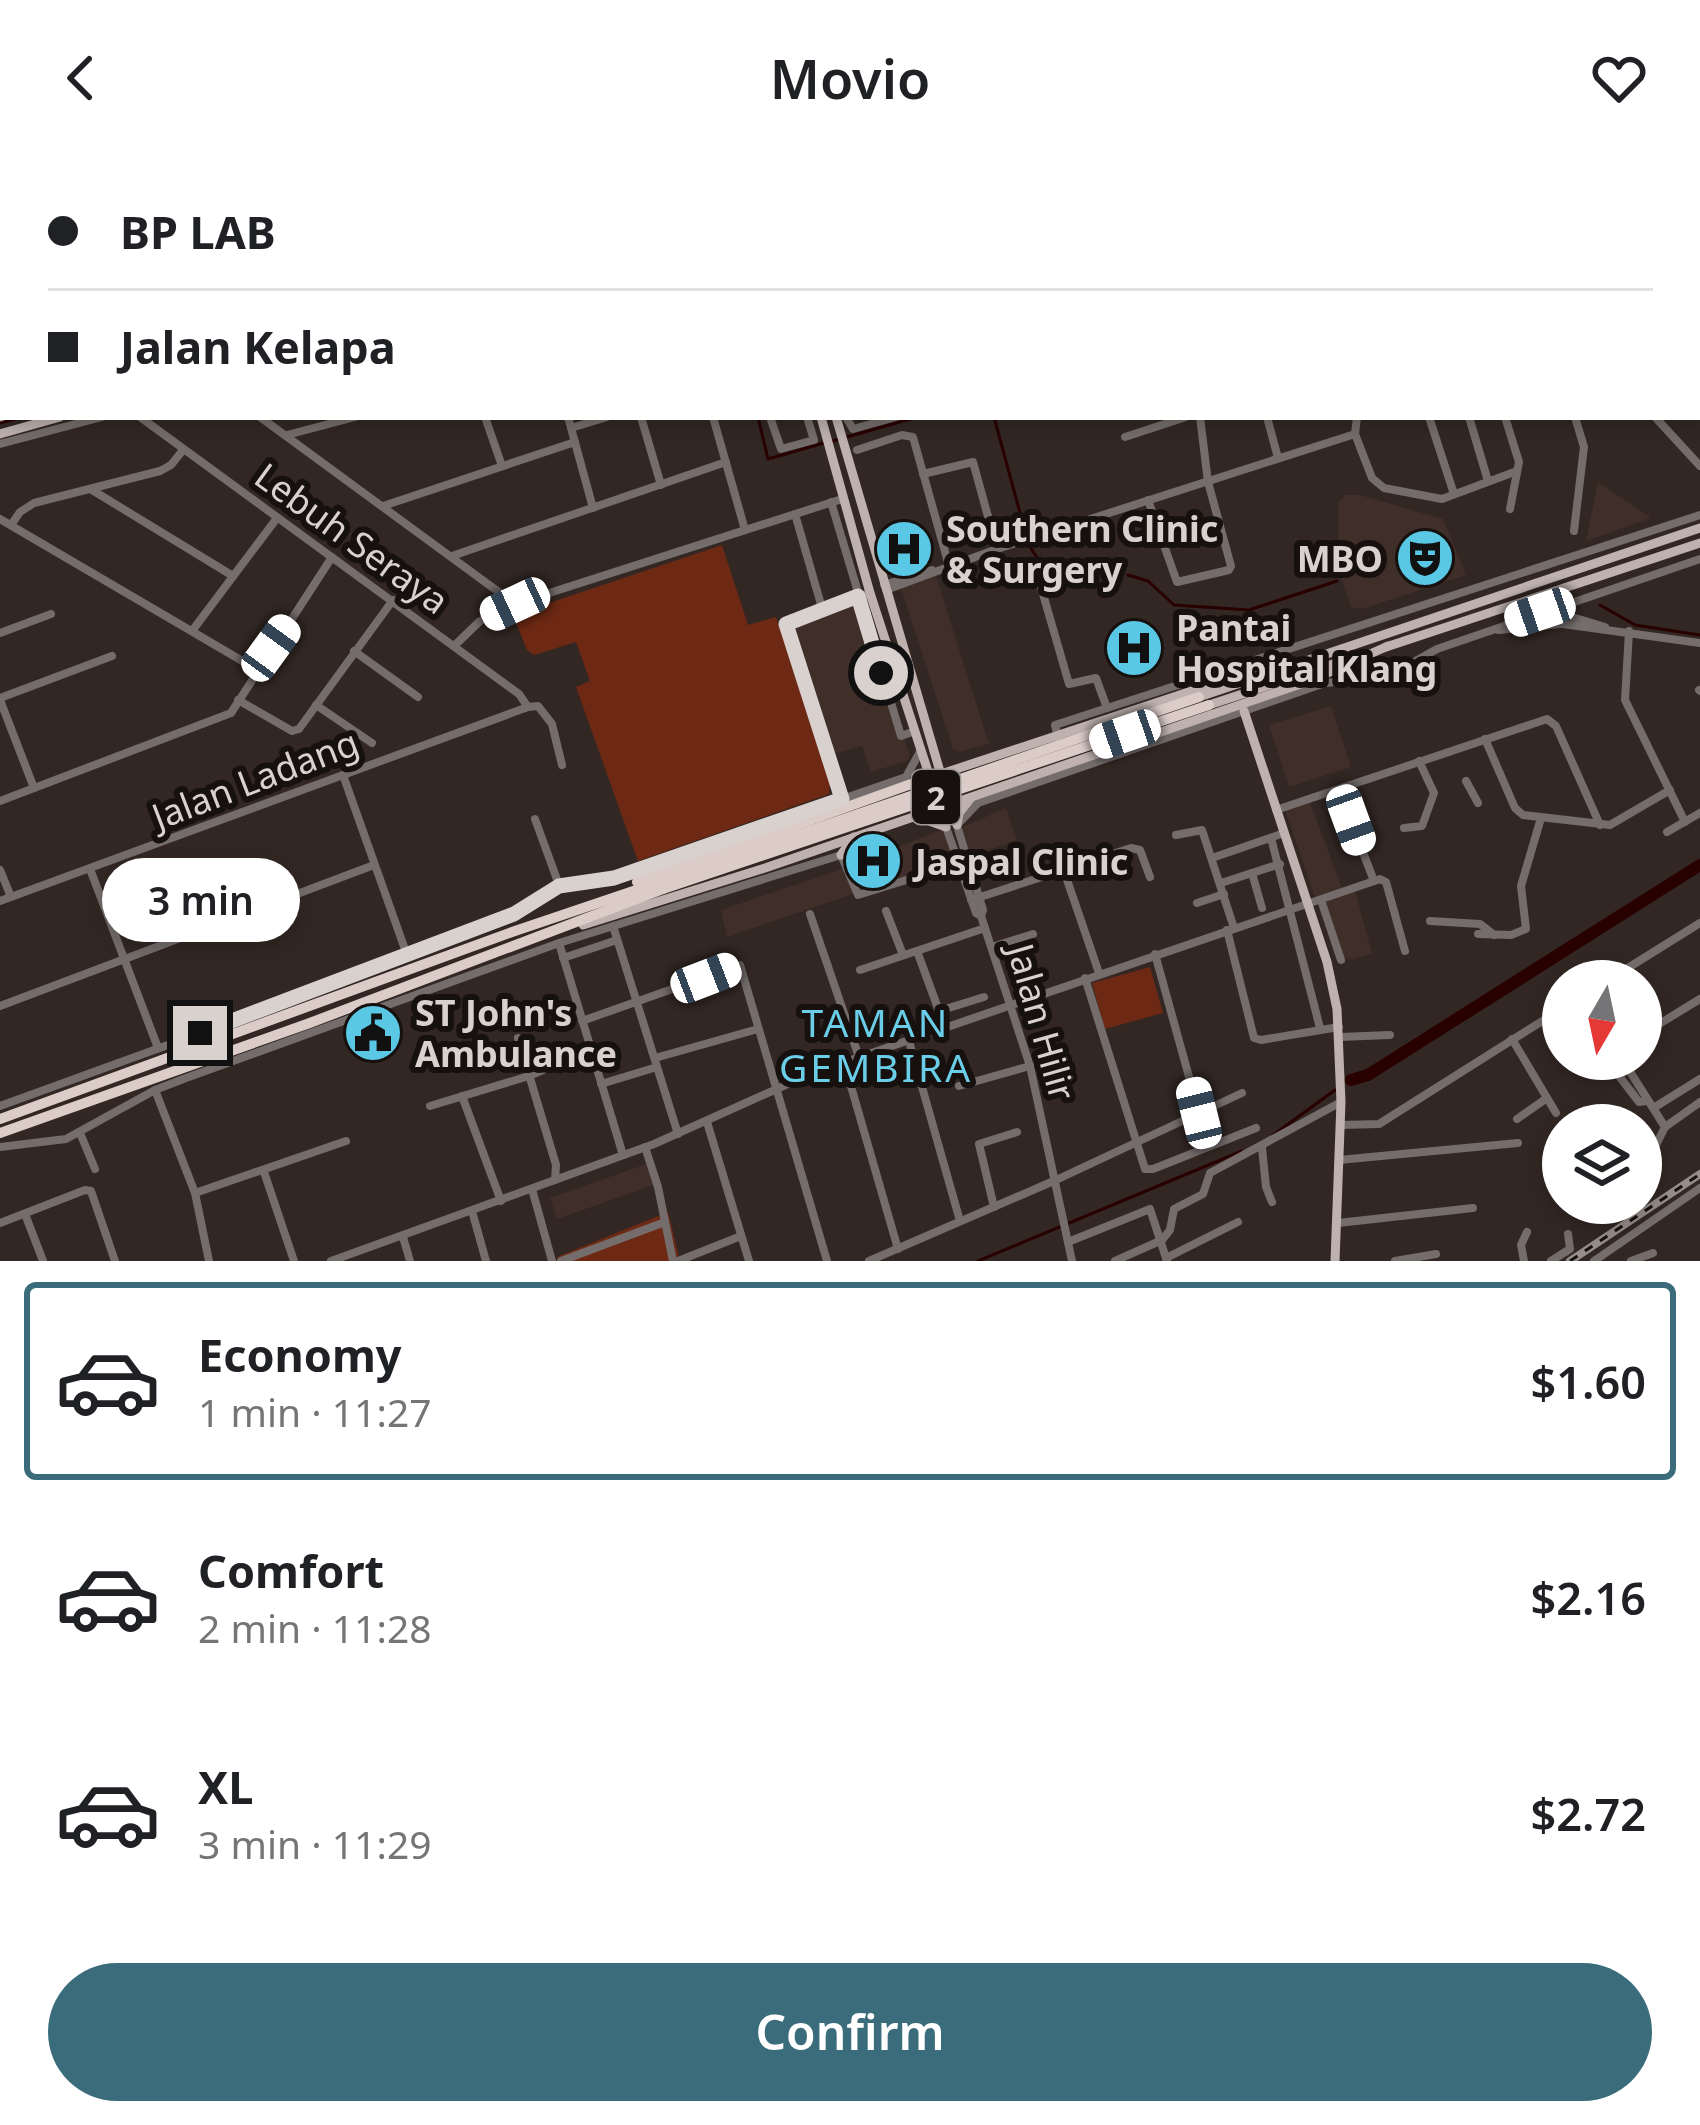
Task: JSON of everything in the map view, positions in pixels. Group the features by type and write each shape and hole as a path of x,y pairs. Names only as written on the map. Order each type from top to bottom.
{"highway":[{"name":"2","path":"0,1119 512,932 1204,701"},
{"path":"512,932 536,918 800,819 914,783"},
{"name":"2","path":"0,1133 324,1023 662,885"}],"main road":[{"path":"0,434 49,420"},
{"path":"822,420 836,501 870,579 885,587"},
{"path":"845,431 927,755 914,783"},
{"name":"2","path":"1204,701 1546,573 1700,528"},
{"name":"2","path":"1204,701 1700,543"},
{"path":"860,561 864,594 944,805"},
{"path":"1510,622 1526,601"},
{"path":"530,938 767,873 974,794 1312,680 1388,646"},
{"path":"914,783 1058,737 1162,696 1250,672 1278,670"},
{"path":"1244,711 1327,962 1340,1032 1334,1261"},
{"path":"1085,757 1128,751"},
{"path":"927,755 963,767"},
{"path":"980,762 966,776 966,785 990,789"},
{"path":"877,792 896,800 899,808 896,818 885,826"},
{"path":"912,817 952,826 974,794"},
{"path":"842,855 854,837"}],"street":[{"path":"0,444 91,420"},
{"name":"Lebuh Seraya","path":"144,420 393,600 519,694 528,706 538,706 552,724 562,765"},
{"path":"264,420 515,604"},
{"path":"286,436 344,420"},
{"path":"486,420 502,466"},
{"path":"642,420 661,484"},
{"path":"714,420 745,530"},
{"path":"771,420 781,449 814,440 808,420"},
{"path":"845,431 885,420"},
{"path":"1125,437 1177,420"},
{"path":"1148,500 1173,578 1183,583 1231,566 1208,482 1201,420"},
{"path":"1268,420 1278,458"},
{"path":"1357,420 1355,434 1372,478 1384,488 1432,500 1517,471"},
{"path":"1430,420 1454,491"},
{"path":"1470,420 1488,481"},
{"path":"1506,420 1519,462 1510,509"},
{"path":"1574,531 1584,447 1576,420"},
{"path":"1658,420 1700,466"},
{"path":"570,422 593,508"},
{"path":"885,587 1355,434"},
{"path":"857,450 913,437 945,568"},
{"path":"382,506 575,442"},
{"path":"11,525 34,503 166,469 183,450"},
{"path":"451,556 726,462"},
{"path":"923,474 973,462 997,549"},
{"path":"92,490 233,576"},
{"path":"454,646 480,621 515,604 836,501 901,736 915,731"},
{"path":"795,514 822,608"},
{"path":"1058,737 1055,725 1162,696 1546,573 1641,531 1700,515"},
{"path":"191,631 277,518"},
{"path":"0,519 256,669"},
{"path":"0,801 224,718 332,557"},
{"path":"952,826 978,802 1325,683 1387,677 1421,656 1483,632 1700,559"},
{"path":"1023,568 1036,575 1041,586 1069,684 1096,678 1107,708"},
{"path":"842,799 786,629 788,621 864,594"},
{"path":"1580,598 1582,619"},
{"path":"238,700 296,731 393,600"},
{"path":"1558,606 1569,616 1606,627"},
{"path":"1540,612 1563,624"},
{"path":"0,633 51,614"},
{"path":"1483,632 1563,624 1700,643"},
{"path":"1629,631 1625,700 1684,822"},
{"path":"355,651 418,697"},
{"path":"34,788 0,699 112,656"},
{"path":"316,705 372,742"},
{"name":"Jalan Ladang","path":"0,901 528,706"},
{"path":"1276,810 1547,719 1556,726 1600,826"},
{"path":"1484,739 1515,808 1523,814 1600,826 1617,823 1670,790"},
{"path":"0,1106 514,914 559,886 614,878 800,819 842,799 877,792 906,777 927,755"},
{"path":"1404,828 1422,826 1434,793 1420,760"},
{"path":"343,775 407,955"},
{"path":"1466,782 1478,803"},
{"path":"1340,790 1405,951"},
{"name":"Jalan Hilir","path":"944,805 1030,1066 1072,1261"},
{"path":"1667,832 1700,813"},
{"path":"1478,934 1511,935 1526,929 1521,886 1541,818"},
{"path":"536,819 559,886"},
{"name":"Jalan Hilir","path":"952,826 958,864 975,899"},
{"path":"1176,835 1200,828 1222,888 1246,1011 1257,1040 1320,1028 1390,1035"},
{"path":"1211,858 1284,833"},
{"path":"1271,838 1320,1028"},
{"path":"975,899 1136,848 1143,854 1150,878"},
{"path":"0,1147 80,1133 155,1090 324,1023 767,873 842,855 858,895 958,864"},
{"path":"1197,903 1252,873 1280,864"},
{"path":"0,1006 374,865"},
{"path":"90,868 158,1048"},
{"path":"0,870 11,897"},
{"path":"1064,871 1099,973"},
{"path":"1252,873 1262,908"},
{"path":"331,1261 645,1147 774,1088 859,1057 1378,880"},
{"path":"1321,900 1341,960"},
{"path":"886,911 903,955"},
{"path":"810,914 859,1057"},
{"path":"1430,921 1480,924 1494,935"},
{"path":"1640,960 1700,923"},
{"path":"613,926 678,1134"},
{"path":"860,970 985,928"},
{"path":"992,946 1033,934"},
{"path":"563,958 617,940"},
{"path":"559,943 623,1155"},
{"path":"916,951 939,1011 984,997"},
{"path":"1155,954 1199,1113 1215,1144"},
{"path":"582,1021 740,965 827,1261"},
{"path":"1084,978 1144,1166 1150,1170 1256,1128"},
{"path":"1662,1022 1700,999"},
{"path":"1341,1125 1379,1124 1542,1021"},
{"path":"602,1084 758,1029"},
{"path":"518,1038 556,1165 555,1180"},
{"path":"1512,1039 1551,1104"},
{"path":"909,1041 960,1221"},
{"path":"430,1106 529,1076 591,1049"},
{"path":"844,1063 898,1249"},
{"path":"959,1086 1030,1066"},
{"path":"1620,1080 1630,1096 1651,1104 1700,1079"},
{"path":"1636,1080 1651,1104"},
{"path":"155,1090 195,1193 209,1261"},
{"path":"869,1261 1241,1093"},
{"path":"462,1096 501,1201"},
{"path":"1517,1119 1547,1098"},
{"path":"1115,1261 1162,1240 1170,1230 1174,1208 1203,1194 1210,1173 1341,1102"},
{"path":"1662,1133 1700,1102"},
{"path":"707,1122 749,1261"},
{"path":"1662,1122 1665,1127"},
{"path":"994,1207 979,1144 1017,1132"},
{"path":"80,1133 95,1169"},
{"path":"195,1193 346,1141"},
{"path":"1340,1160 1518,1143"},
{"path":"645,1147 676,1261 742,1235"},
{"path":"1262,1148 1272,1202"},
{"path":"264,1172 294,1261"},
{"path":"1594,1261 1700,1188"},
{"path":"532,1189 556,1261 665,1222"},
{"path":"0,1223 91,1191 115,1261"},
{"path":"1068,1242 1148,1208 1155,1215 1166,1260 1238,1222"},
{"path":"1338,1223 1473,1208"},
{"path":"472,1211 486,1261"},
{"path":"26,1214 43,1261"},
{"path":"1524,1261 1520,1245 1527,1232"},
{"path":"1551,1261 1570,1249 1568,1234"},
{"path":"403,1237 410,1261"},
{"path":"1631,1261 1653,1252"},
{"path":"1395,1261 1436,1254"}],"shaded area":[{"path":"1598,482 1651,518 1586,541"},
{"path":"1345,495 1443,519 1466,575 1362,609 1351,607 1339,570 1338,503"},
{"path":"722,545 748,625 776,617 830,784 829,794 638,861 576,687 590,681 576,642 534,655 527,650 513,615"},
{"path":"936,576 989,744 959,752 953,749 901,588"},
{"path":"856,599 899,740 905,740 910,756 871,772 862,746 830,755 788,627"},
{"path":"1331,706 1351,767 1289,787 1269,725"},
{"path":"1310,803 1342,888 1354,886 1372,954 1336,958 1285,810"},
{"path":"1006,808 1017,840 971,856 962,827"},
{"path":"943,829 953,860 727,937 721,910"},
{"path":"1150,967 1163,1013 1105,1029 1092,983"},
{"path":"649,1163 657,1184 557,1219 550,1198"},
{"path":"668,1212 680,1261 558,1261 557,1257"}],"waterway":[{"path":"0,423 12,420"},
{"path":"759,420 768,459 824,443"},
{"path":"833,441 906,420"},
{"path":"995,420 1026,535"},
{"path":"1030,547 1040,562 1116,573"},
{"path":"1128,575 1148,581 1174,605 1249,610 1337,581"},
{"path":"1600,605 1635,625 1700,635"},
{"path":"1351,1080 1368,1075 1700,865"},
{"path":"1272,1136 1335,1090"},
{"path":"978,1261 1242,1151"}],"railway":[{"path":"1570,1261 1700,1174"}],"place":[{"name":"Southern Clinic & Surgery","path":"904,549"},
{"name":"MBO","path":"1425,558"},
{"name":"Pantai Hospital Klang","path":"1134,648"},
{"name":"Jaspal Clinic","path":"873,861"},
{"name":"ST John's Ambulance","path":"373,1033"}],"district":[{"name":"TAMAN GEMBIRA","path":"876,1044"}],"route":[{"path":"200,1033 514,914 559,886 614,878 842,799 786,624 858,596 881,673"}]}
